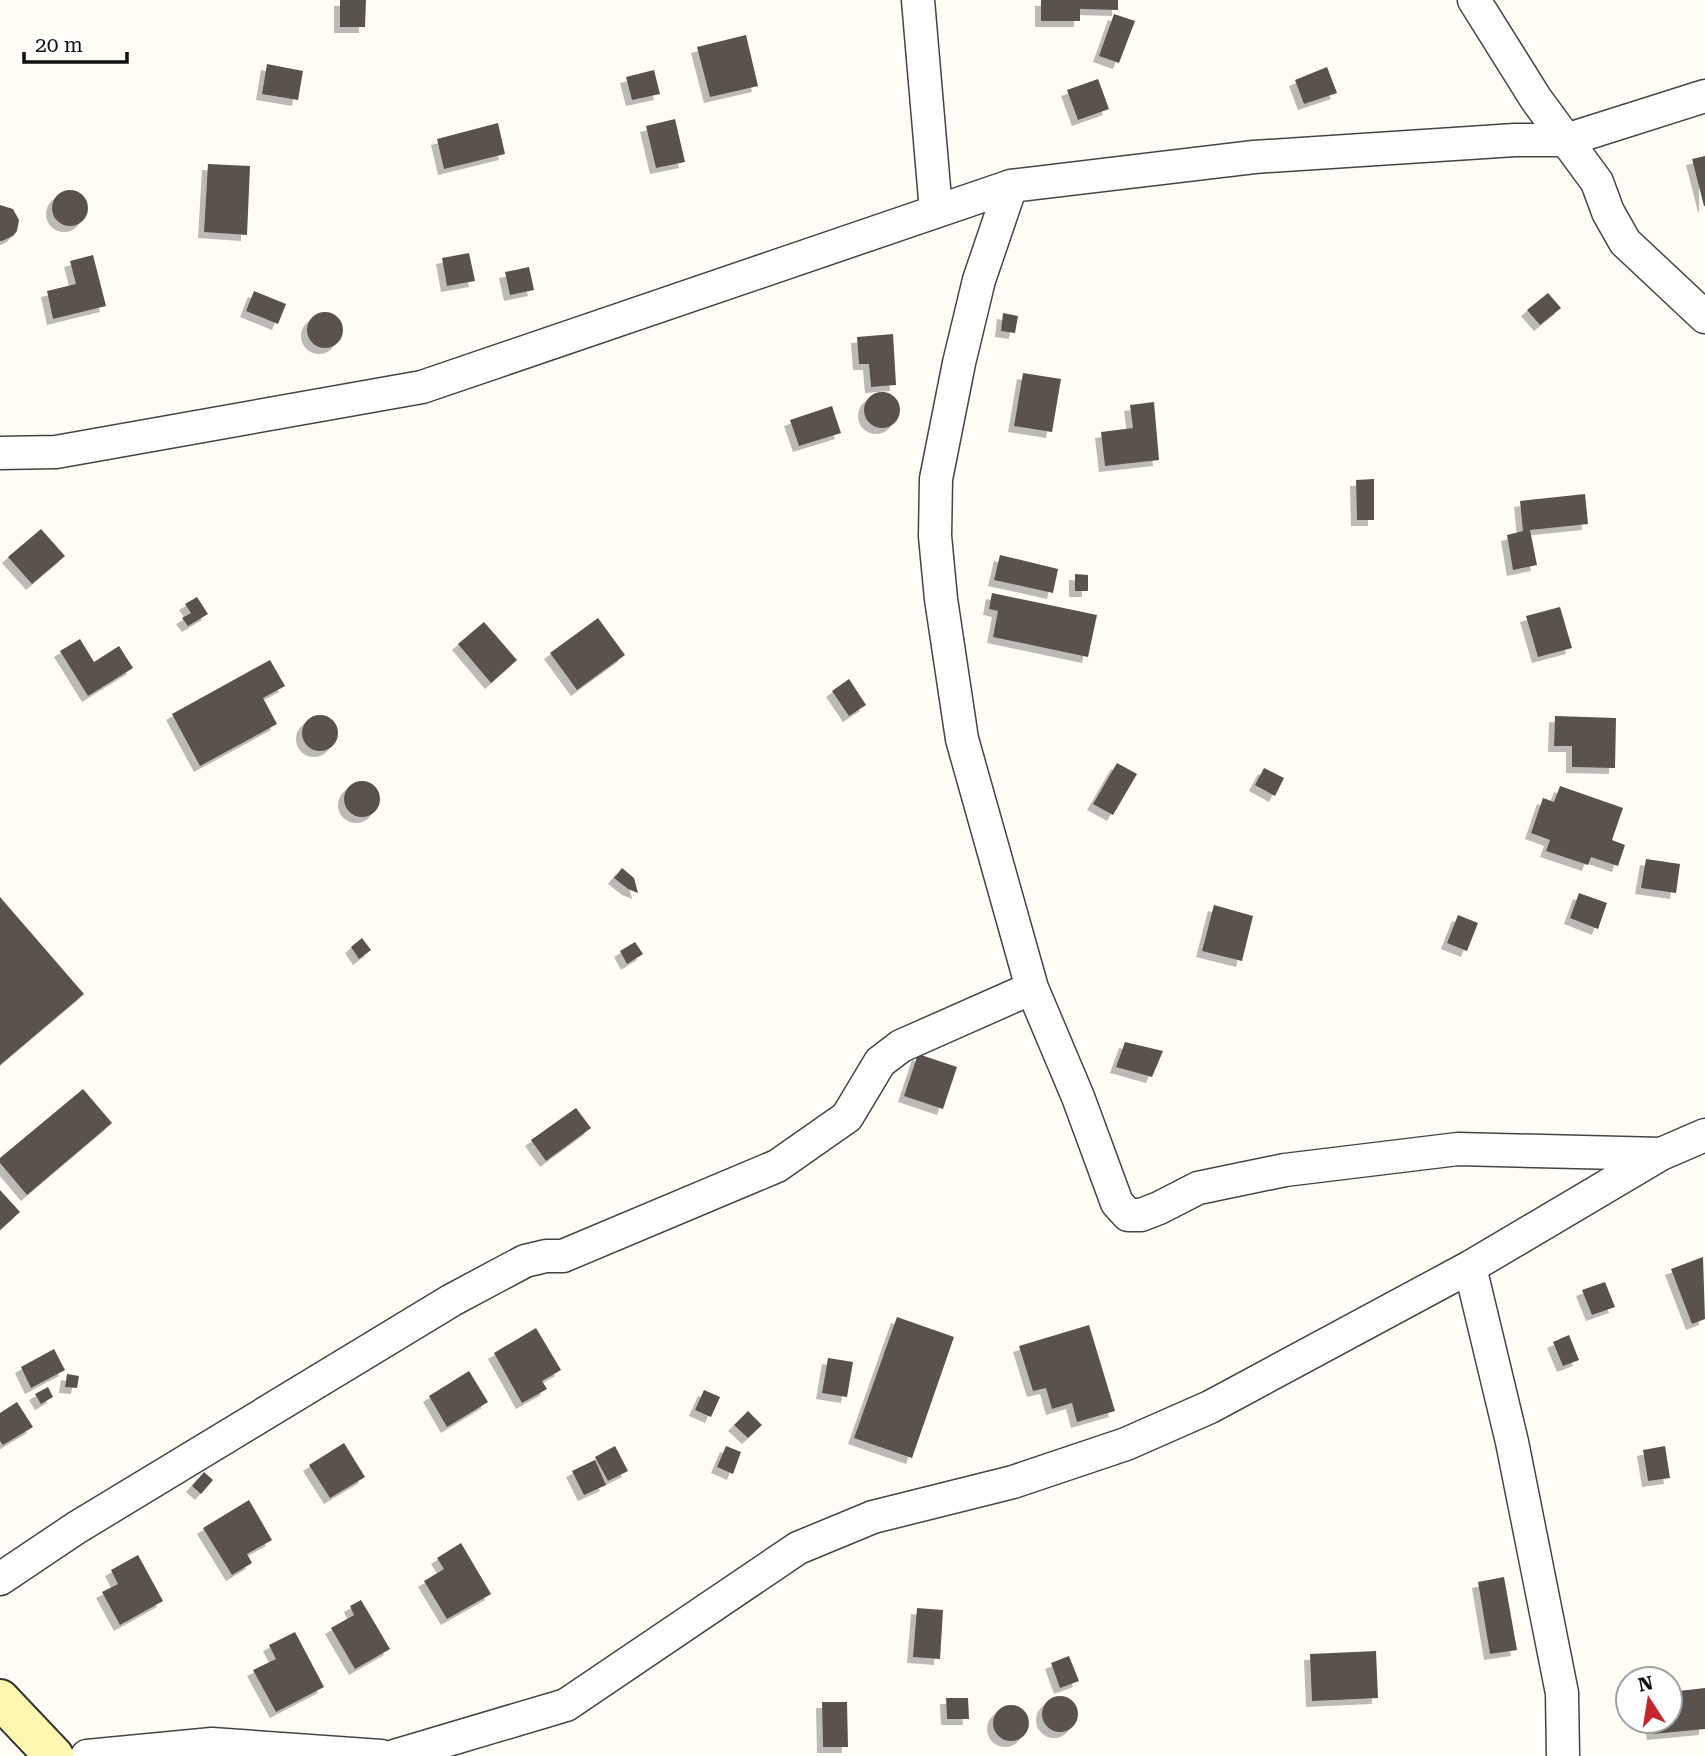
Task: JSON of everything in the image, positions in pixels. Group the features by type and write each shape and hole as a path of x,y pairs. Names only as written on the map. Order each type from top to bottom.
{"street":[{"path":"918,0 936,211"},
{"path":"1474,0 1536,99 1597,181 1608,212 1625,242 1705,317"},
{"path":"0,453 55,453 422,387 1011,186 1254,157 1516,140 1566,140 1705,96"},
{"path":"1011,186 979,279 936,479 935,536 941,599 962,740 1032,988 1078,1097 1117,1203 1128,1215 1141,1215 1198,1188 1285,1170 1458,1149 1661,1154"},
{"path":"0,1578 76,1528 274,1407 452,1300 525,1261 546,1256 563,1256 777,1166 847,1117 880,1062 901,1046 1032,988"},
{"path":"394,1756 566,1705 798,1548 873,1517 1013,1482 1126,1444 1210,1407 1470,1266 1661,1154 1705,1135"},
{"path":"1470,1266 1512,1442 1562,1693 1563,1756"},
{"path":"0,1699 54,1756"},
{"path":"87,1756 212,1744 381,1756"}],"building":[{"path":"340,0 366,0 365,27 340,27"},
{"path":"1041,0 1118,0 1118,10 1080,9 1080,21 1041,21"},
{"path":"1114,14 1135,21 1119,63 1099,56"},
{"path":"746,35 758,86 710,97 697,47"},
{"path":"267,64 303,71 298,100 262,94"},
{"path":"1327,67 1337,93 1304,104 1295,80"},
{"path":"654,70 660,94 632,100 626,77"},
{"path":"1098,79 1109,109 1078,120 1067,90"},
{"path":"675,119 685,162 656,168 646,126"},
{"path":"498,123 505,154 444,169 437,139"},
{"path":"1705,156 1705,206 1704,206 1692,159"},
{"path":"208,164 250,166 247,235 204,232"},
{"path":"70,190 83,195 88,208 83,221 70,226 57,221 52,208 57,195"},
{"path":"0,205 13,209 19,220 13,236 2,241 0,241"},
{"path":"469,253 475,281 447,286 442,258"},
{"path":"93,255 106,306 53,319 47,291 76,284 70,261"},
{"path":"529,267 534,290 510,295 505,272"},
{"path":"254,291 286,304 278,324 246,311"},
{"path":"1548,293 1561,308 1540,325 1527,310"},
{"path":"325,312 338,317 343,330 338,343 325,348 312,343 307,330 312,317"},
{"path":"1003,313 1018,316 1015,333 1001,331"},
{"path":"893,334 896,385 871,387 869,364 859,364 857,337"},
{"path":"1023,373 1061,379 1052,432 1014,426"},
{"path":"882,392 895,397 900,410 895,423 882,428 869,423 864,410 869,397"},
{"path":"1154,402 1159,460 1105,466 1101,432 1133,428 1130,405"},
{"path":"832,406 841,433 799,446 790,420"},
{"path":"1374,479 1374,520 1357,520 1356,480"},
{"path":"1585,494 1588,524 1530,530 1537,565 1513,570 1507,535 1523,531 1520,501"},
{"path":"41,529 65,556 32,584 8,557"},
{"path":"1000,555 1058,569 1053,593 994,580"},
{"path":"1075,574 1088,575 1088,591 1075,591"},
{"path":"992,593 1097,615 1088,657 993,637 998,611 989,609"},
{"path":"197,597 208,614 188,626 182,618 191,613 185,604"},
{"path":"1560,607 1572,648 1538,657 1526,616"},
{"path":"598,618 625,655 577,690 550,653"},
{"path":"484,622 517,660 491,683 458,644"},
{"path":"80,639 94,662 119,646 133,668 88,696 60,651"},
{"path":"270,660 285,686 263,698 277,724 200,766 172,714"},
{"path":"849,679 866,705 849,716 832,691"},
{"path":"320,715 333,720 338,733 333,746 320,751 307,746 302,733 307,720"},
{"path":"1555,716 1616,718 1615,768 1572,767 1572,746 1554,746"},
{"path":"1117,763 1137,774 1113,815 1093,804"},
{"path":"1264,768 1284,778 1275,796 1255,785"},
{"path":"362,781 375,786 380,799 375,812 362,817 349,812 344,799 349,786"},
{"path":"1560,786 1623,808 1612,840 1625,845 1618,866 1591,857 1588,865 1546,851 1550,840 1531,833 1543,798 1554,802"},
{"path":"1646,859 1680,864 1676,893 1641,888"},
{"path":"622,868 634,878 638,893 614,878"},
{"path":"1579,893 1607,903 1598,929 1570,918"},
{"path":"0,897 84,994 0,1065"},
{"path":"1214,905 1253,916 1242,961 1202,951"},
{"path":"1458,915 1478,923 1467,951 1447,943"},
{"path":"362,938 371,950 359,959 351,947"},
{"path":"635,942 643,954 627,964 620,951"},
{"path":"1125,1042 1163,1051 1152,1077 1116,1067"},
{"path":"918,1054 957,1067 943,1109 904,1096"},
{"path":"83,1089 112,1123 27,1195 0,1163 0,1158"},
{"path":"576,1108 591,1128 546,1161 531,1140"},
{"path":"0,1190 20,1212 0,1230"},
{"path":"1703,1257 1705,1319 1692,1324 1671,1269"},
{"path":"1605,1282 1615,1307 1592,1315 1582,1290"},
{"path":"897,1317 954,1337 912,1458 854,1438"},
{"path":"1089,1325 1115,1411 1077,1422 1072,1403 1052,1409 1046,1388 1033,1391 1019,1346"},
{"path":"536,1328 561,1370 542,1381 547,1389 522,1403 494,1353"},
{"path":"1569,1335 1579,1360 1563,1366 1553,1342"},
{"path":"54,1349 65,1370 31,1388 21,1367"},
{"path":"828,1358 853,1362 847,1397 822,1393"},
{"path":"469,1371 488,1402 447,1427 429,1396"},
{"path":"67,1374 79,1376 77,1388 65,1387"},
{"path":"48,1387 53,1397 41,1404 35,1394"},
{"path":"704,1390 720,1397 711,1417 695,1410"},
{"path":"17,1402 33,1427 3,1445 0,1441 0,1413"},
{"path":"748,1411 762,1425 748,1438 734,1425"},
{"path":"344,1443 365,1477 330,1498 309,1465"},
{"path":"615,1446 628,1471 608,1481 595,1457"},
{"path":"726,1446 741,1452 733,1474 717,1467"},
{"path":"1665,1446 1670,1478 1648,1481 1643,1450"},
{"path":"595,1460 606,1485 584,1495 572,1471"},
{"path":"204,1472 213,1480 201,1494 192,1486"},
{"path":"249,1500 272,1540 247,1554 252,1563 232,1575 203,1528"},
{"path":"461,1543 491,1594 447,1619 424,1581 444,1569 437,1558"},
{"path":"138,1555 163,1601 120,1625 102,1592 118,1584 111,1570"},
{"path":"1504,1577 1517,1650 1490,1654 1478,1582"},
{"path":"361,1600 390,1649 355,1669 331,1628 354,1615 350,1606"},
{"path":"917,1608 943,1610 940,1659 913,1657"},
{"path":"295,1632 324,1687 276,1712 253,1670 276,1659 269,1645"},
{"path":"1376,1651 1378,1698 1312,1701 1310,1654"},
{"path":"1069,1656 1079,1681 1060,1688 1051,1663"},
{"path":"1705,1688 1705,1729 1684,1731 1684,1690"},
{"path":"1060,1696 1073,1701 1078,1714 1073,1727 1060,1732 1047,1727 1042,1714 1047,1701"},
{"path":"946,1698 968,1698 969,1719 947,1719"},
{"path":"822,1702 847,1702 848,1747 823,1747"},
{"path":"1011,1705 1024,1710 1029,1723 1024,1736 1011,1741 998,1736 993,1723 998,1710"}]}
